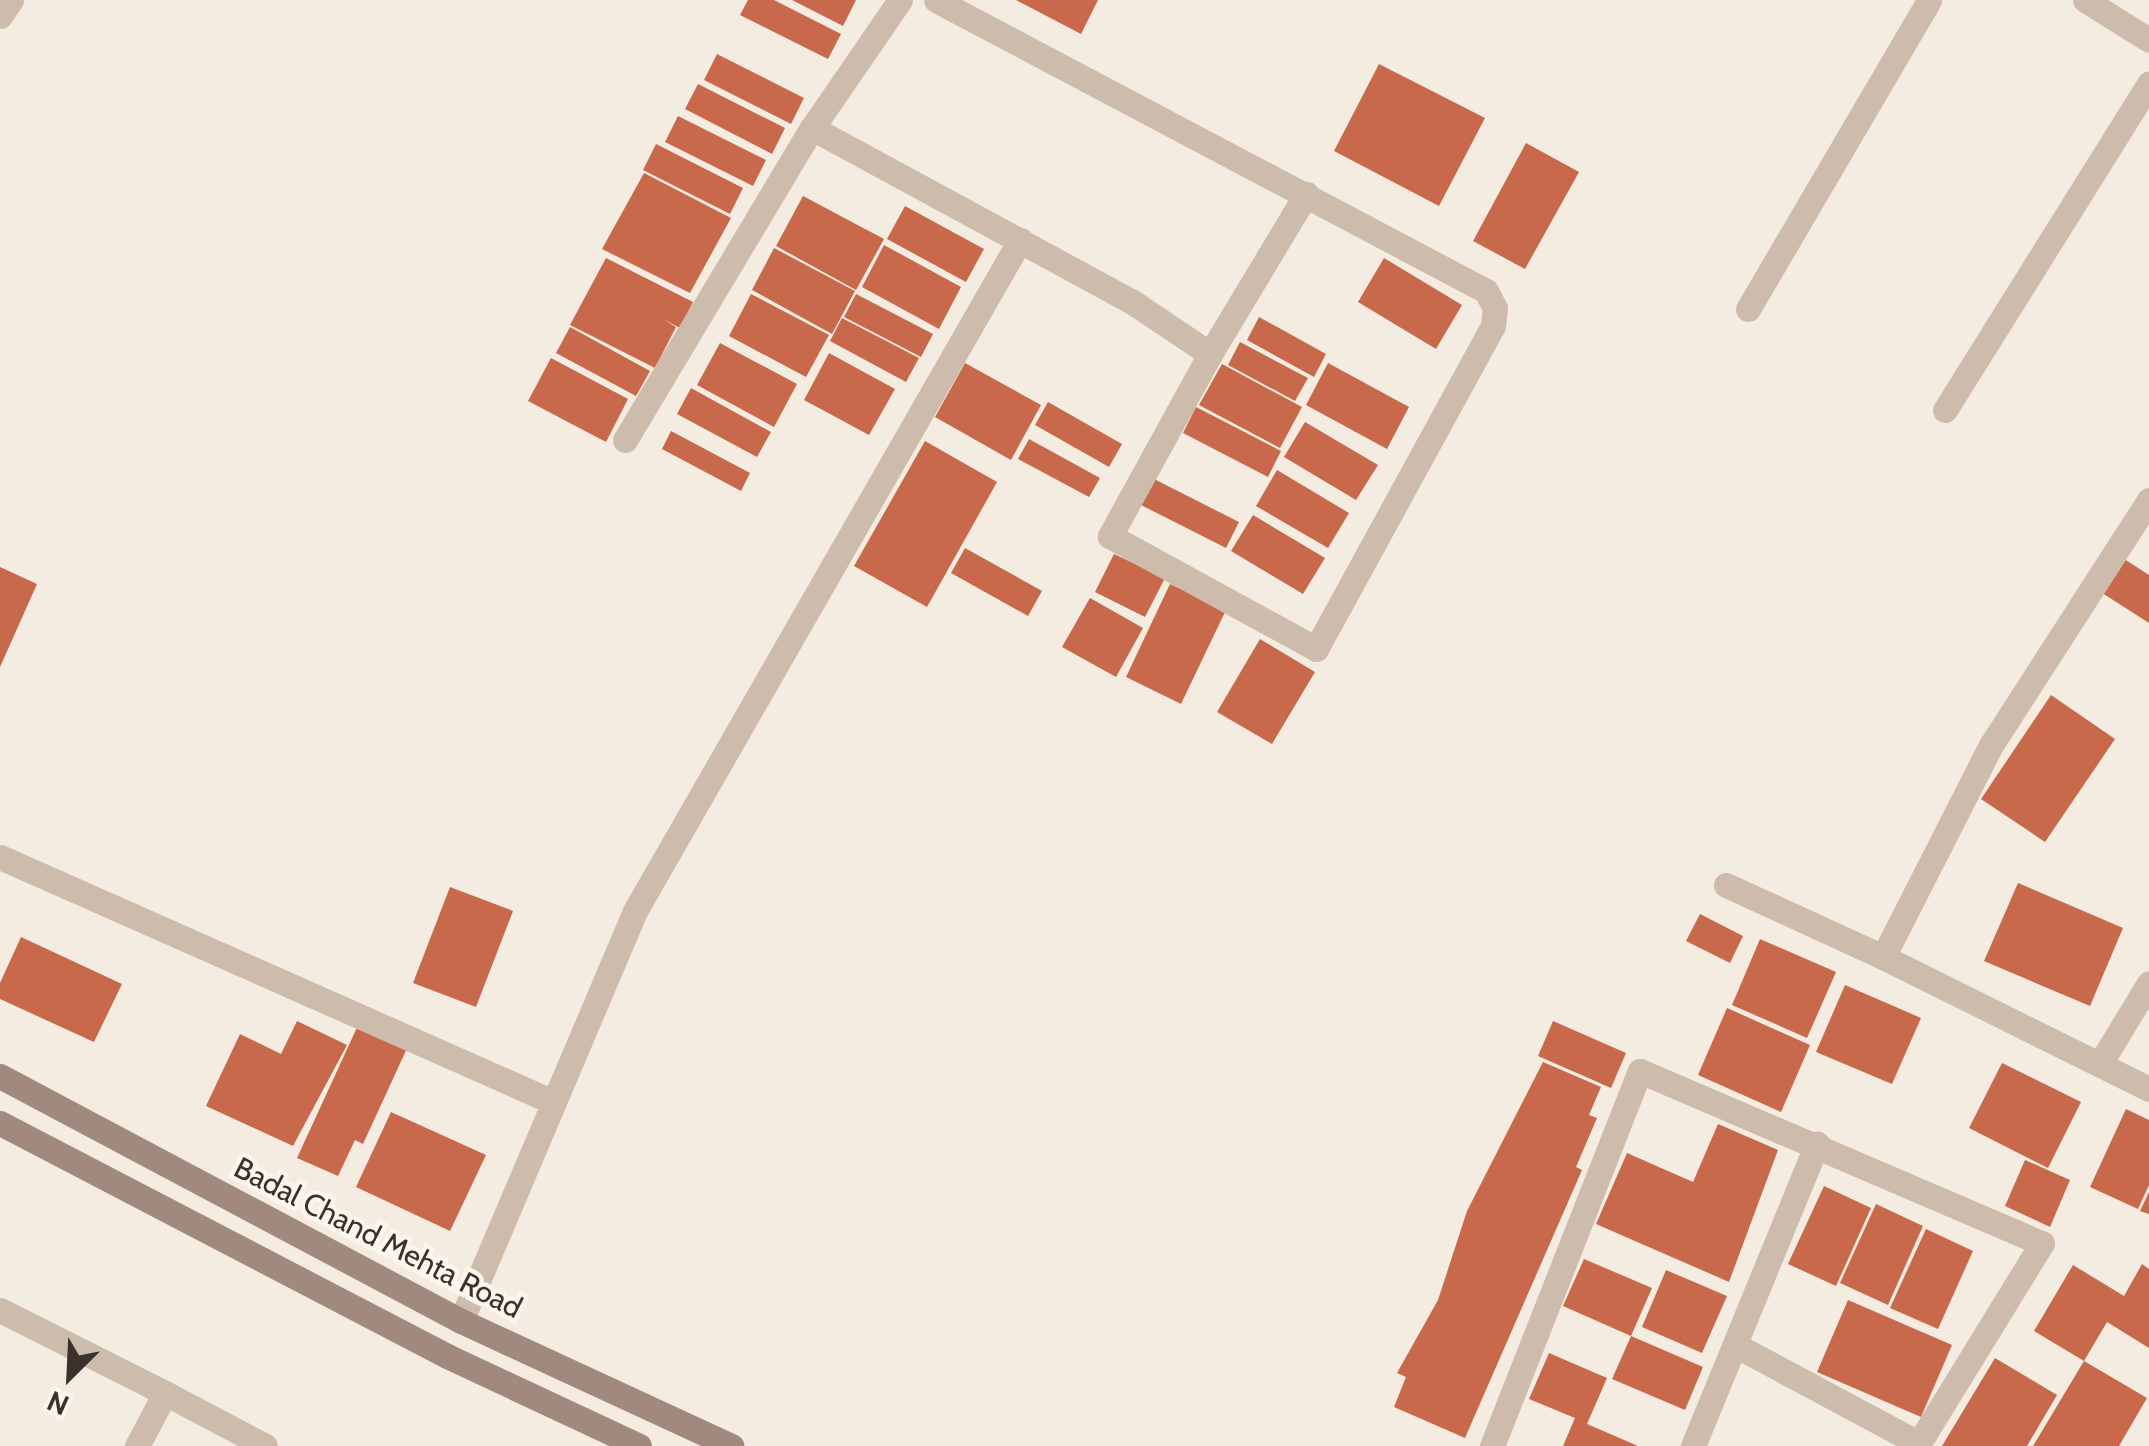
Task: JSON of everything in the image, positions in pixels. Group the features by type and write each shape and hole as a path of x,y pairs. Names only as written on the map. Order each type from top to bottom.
{"street":[{"path":"0,16 11,0"},
{"path":"624,440 812,128 900,0"},
{"path":"936,0 1306,194 1486,292 1495,308 1493,326 1316,649 1110,536 1210,354 1306,194"},
{"path":"1748,309 1929,0"},
{"path":"2085,0 2149,40"},
{"path":"1944,410 2149,84"},
{"path":"812,128 1020,240 1210,354"},
{"path":"460,1320 635,911 1020,240"},
{"path":"1883,957 1990,745 2149,500"},
{"path":"0,858 551,1100"},
{"path":"1726,885 1883,957 2149,1088"},
{"path":"2101,1062 2149,983"},
{"path":"1492,1446 1640,1071 1817,1143 2042,1243 1918,1445 1737,1346"},
{"name":"Badal Chand Mehta Road","path":"0,1076 460,1320 732,1446"},
{"path":"0,1123 448,1356 639,1446"},
{"path":"1693,1446 1817,1143"},
{"path":"0,1310 265,1446"},
{"path":"136,1446 165,1393"}],"building":[{"path":"748,0 774,0 841,34 828,59 740,15"},
{"path":"792,0 856,0 843,26"},
{"path":"1016,0 1098,0 1081,34"},
{"path":"717,54 804,98 791,124 704,80"},
{"path":"1379,64 1485,118 1439,206 1334,151"},
{"path":"698,84 785,128 772,154 685,109"},
{"path":"678,116 766,160 753,186 665,142"},
{"path":"1526,143 1579,172 1525,269 1473,241"},
{"path":"656,144 743,188 730,214 643,170"},
{"path":"644,173 731,218 690,293 602,249"},
{"path":"803,196 884,239 856,290 776,246"},
{"path":"905,206 984,249 966,282 887,239"},
{"path":"884,245 961,287 939,329 862,287"},
{"path":"774,248 855,291 832,334 752,290"},
{"path":"606,258 693,302 680,328 663,319 676,327 655,368 570,325"},
{"path":"1384,258 1462,305 1436,349 1358,302"},
{"path":"751,294 829,335 806,377 729,336"},
{"path":"856,294 933,334 921,357 844,317"},
{"path":"1259,317 1326,354 1314,377 1247,340"},
{"path":"842,318 919,358 906,382 830,341"},
{"path":"570,327 650,371 636,396 556,353"},
{"path":"1240,342 1308,378 1295,401 1228,365"},
{"path":"720,343 797,384 774,427 697,385"},
{"path":"829,353 895,389 869,435 804,400"},
{"path":"551,358 628,399 606,442 528,401"},
{"path":"965,363 1041,405 1011,460 935,417"},
{"path":"1328,363 1409,407 1387,449 1306,405"},
{"path":"1222,364 1302,407 1280,448 1199,405"},
{"path":"691,388 771,432 757,457 677,414"},
{"path":"1048,402 1122,444 1109,467 1035,425"},
{"path":"1196,407 1281,451 1268,477 1183,433"},
{"path":"1305,422 1378,465 1356,500 1284,457"},
{"path":"671,431 750,473 741,491 662,449"},
{"path":"1029,439 1100,478 1089,497 1018,459"},
{"path":"925,441 997,482 927,607 854,566"},
{"path":"1277,470 1349,513 1328,548 1256,506"},
{"path":"1152,478 1239,522 1226,548 1139,504"},
{"path":"1253,515 1325,558 1303,594 1231,551"},
{"path":"965,548 1042,591 1028,616 951,573"},
{"path":"1114,554 1165,578 1145,617 1095,592"},
{"path":"2121,557 2149,575 2149,623 2099,591"},
{"path":"0,567 37,584 0,667"},
{"path":"1170,584 1226,610 1181,704 1126,677"},
{"path":"1090,598 1143,628 1116,677 1062,647"},
{"path":"1260,639 1315,672 1272,744 1217,712"},
{"path":"2051,695 2115,739 2045,842 1981,799"},
{"path":"2018,883 2123,928 2090,1006 1984,961"},
{"path":"450,887 513,911 476,1007 413,983"},
{"path":"1700,914 1743,936 1730,963 1686,941"},
{"path":"21,937 122,984 94,1042 0,999 0,983"},
{"path":"1760,939 1836,972 1807,1038 1732,1005"},
{"path":"1845,985 1921,1018 1892,1084 1816,1052"},
{"path":"1727,1008 1810,1045 1781,1112 1698,1075"},
{"path":"297,1021 347,1045 293,1146 206,1106 240,1034 281,1054"},
{"path":"360,1021 409,1044 363,1144 355,1140 338,1176 297,1158"},
{"path":"1553,1021 1626,1053 1611,1088 1538,1056"},
{"path":"1543,1062 1601,1087 1589,1115 1597,1118 1576,1167 1582,1170 1465,1438 1394,1407 1406,1377 1397,1373 1438,1300 1467,1211"},
{"path":"2002,1063 2081,1102 2048,1168 1969,1128"},
{"path":"2126,1109 2149,1120 2149,1185 2138,1209 2090,1187"},
{"path":"391,1112 486,1155 450,1231 356,1187"},
{"path":"1718,1124 1778,1150 1729,1282 1596,1224 1627,1153 1693,1182"},
{"path":"2025,1160 2070,1180 2050,1227 2005,1206"},
{"path":"1824,1186 1871,1208 1836,1286 1788,1264"},
{"path":"2149,1192 2149,1214 2140,1211"},
{"path":"1876,1204 1923,1226 1888,1305 1840,1283"},
{"path":"1926,1229 1973,1251 1938,1329 1890,1308"},
{"path":"1584,1259 1652,1288 1631,1336 1563,1306"},
{"path":"2142,1264 2149,1269 2149,1348 2107,1322 2084,1361 2034,1331 2073,1265 2124,1296"},
{"path":"1666,1270 1727,1296 1702,1353 1642,1327"},
{"path":"1848,1300 1952,1345 1921,1417 1817,1372"},
{"path":"1631,1336 1703,1367 1685,1410 1612,1379"},
{"path":"1549,1353 1607,1378 1587,1424 1638,1446 1563,1446 1575,1418 1529,1399"},
{"path":"1995,1358 2057,1395 2027,1446 1942,1446"},
{"path":"2084,1361 2147,1398 2119,1446 2033,1446"}]}
